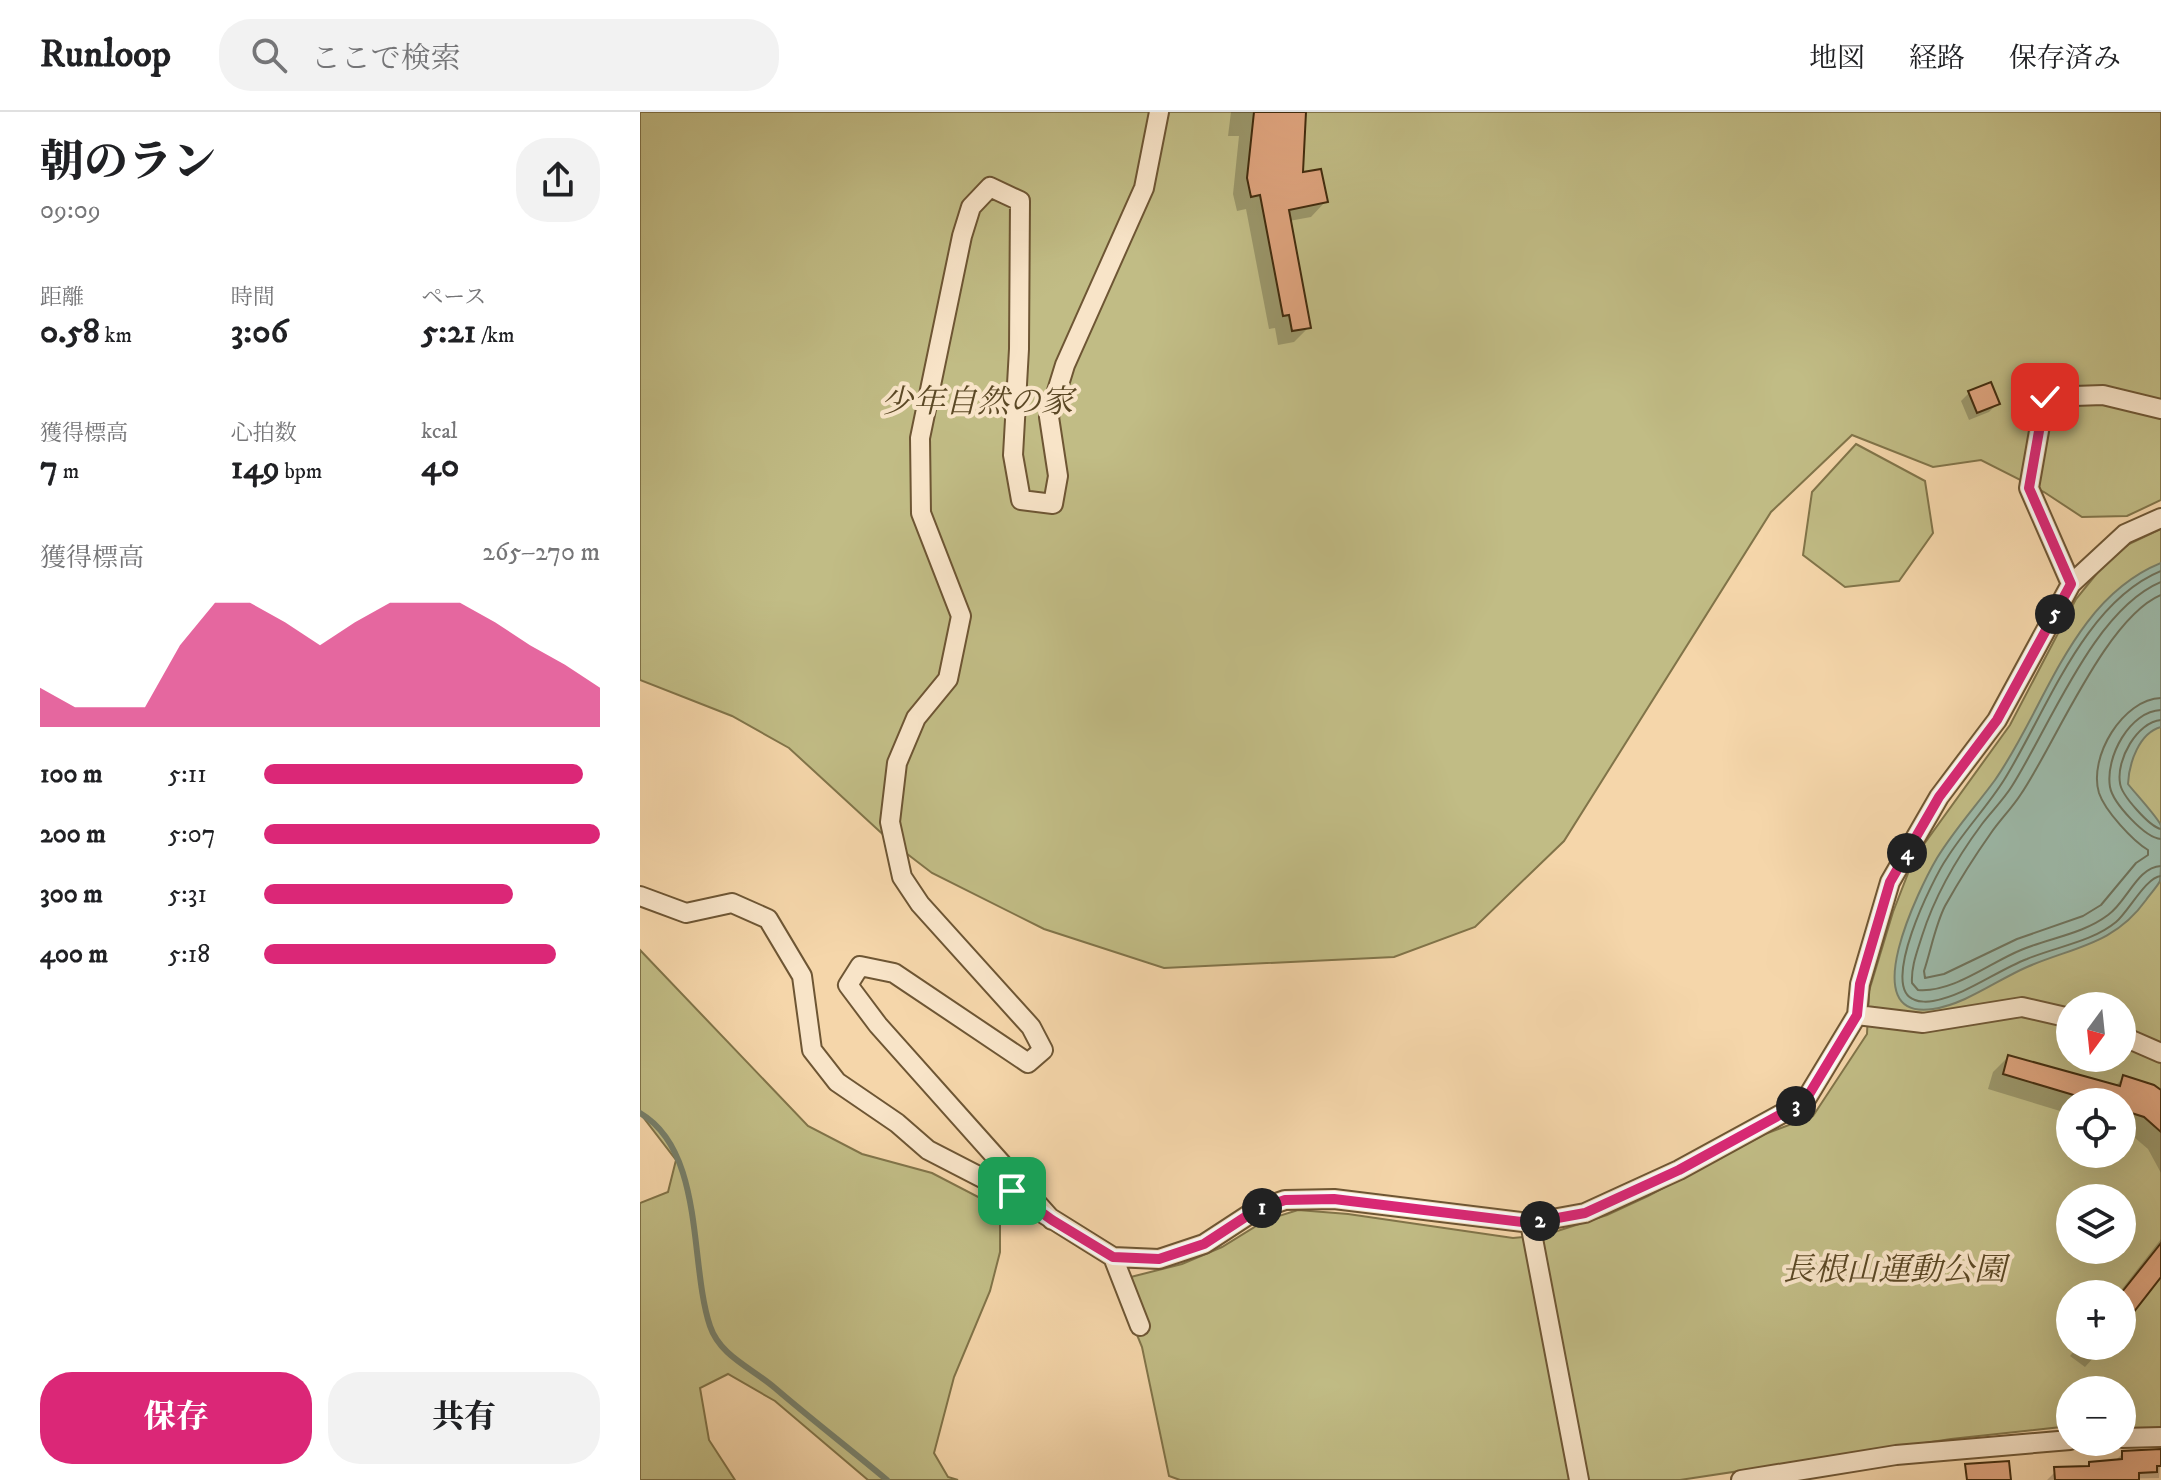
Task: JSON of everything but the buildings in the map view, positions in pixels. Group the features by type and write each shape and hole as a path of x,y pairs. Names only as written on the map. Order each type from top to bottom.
{"street":[{"path":"1052,1220 898,1047 848,985 860,966 894,973 1028,1063 1043,1050 1031,1027 920,904 902,877 890,822 897,763 916,718 948,679 961,616 921,513 920,438 962,236 971,207 990,187 1020,201 1019,349 1013,455 1021,500 1053,504 1058,476 1049,417 1065,365 1144,188 1159,112"},
{"path":"2071,584 2029,488 2045,397 2103,395 2161,409"},
{"path":"640,896 686,913 732,903 768,919 802,976 812,1050 837,1082 897,1123 928,1150 1012,1191 1113,1257 1159,1259 1204,1244 1256,1210 1285,1200 1334,1199 1530,1223 1585,1213 1679,1170 1805,1101 1857,1015 1860,984 1890,882 1939,797 1997,720 2071,584 2125,534 2161,518"},
{"path":"1857,1015 1923,1023 2022,1007 2056,1015"},
{"path":"2136,1042 2161,1053"},
{"path":"1530,1223 1579,1480"},
{"path":"1113,1257 1140,1326"},
{"path":"2136,1438 2161,1437"},
{"path":"1741,1480 1896,1455 2056,1441"}],"green space":[{"name":"少年自然の家","path":"640,112 2161,112 2161,500 2127,516 2082,517 2044,492 1981,460 1933,467 1852,435 1771,512 1564,841 1475,927 1394,957 1164,968 1044,929 932,873 889,840 789,748 732,716 640,680"},
{"path":"1856,444 1925,481 1933,533 1899,581 1845,587 1803,555 1812,492"},
{"name":"長根山運動公園","path":"2161,529 2161,1430 2136,1430 2136,1376 2056,1376 2056,1428 1951,1439 1680,1480 1180,1480 1169,1476 1142,1347 1115,1281 1182,1264 1222,1247 1266,1220 1298,1210 1348,1214 1513,1238 1545,1235 1607,1215 1765,1134 1813,1116 1867,1034 1869,991 1893,912 1914,858 2010,725 2076,599 2102,567 2129,544"},
{"path":"640,950 808,1126 862,1154 932,1173 986,1201 1000,1225 1000,1252 990,1291 954,1377 934,1453 948,1477 958,1480 868,1480 775,1401 728,1374 700,1388 709,1440 735,1480 640,1480 640,1203 668,1192 676,1160 640,1113"}],"water":[{"path":"2161,563 2161,727 2141,742 2130,767 2128,784 2161,826 2160,881 2134,915 2106,936 2027,967 1957,1002 1933,1009 1910,1007 1897,995 1895,974 1899,949 1907,922 1937,858 1995,780 2083,628 2105,602 2130,580"}],"waterway":[{"path":"640,1113 661,1130 675,1153 685,1180 704,1300 710,1326 721,1346 887,1480"}],"route":[{"path":"1012,1191 1113,1257 1159,1259 1204,1244 1256,1210 1285,1200 1334,1199 1530,1223 1585,1213 1679,1170 1805,1101 1857,1015 1860,984 1890,882 1939,797 1997,720 2071,584 2029,488 2045,397"}]}
